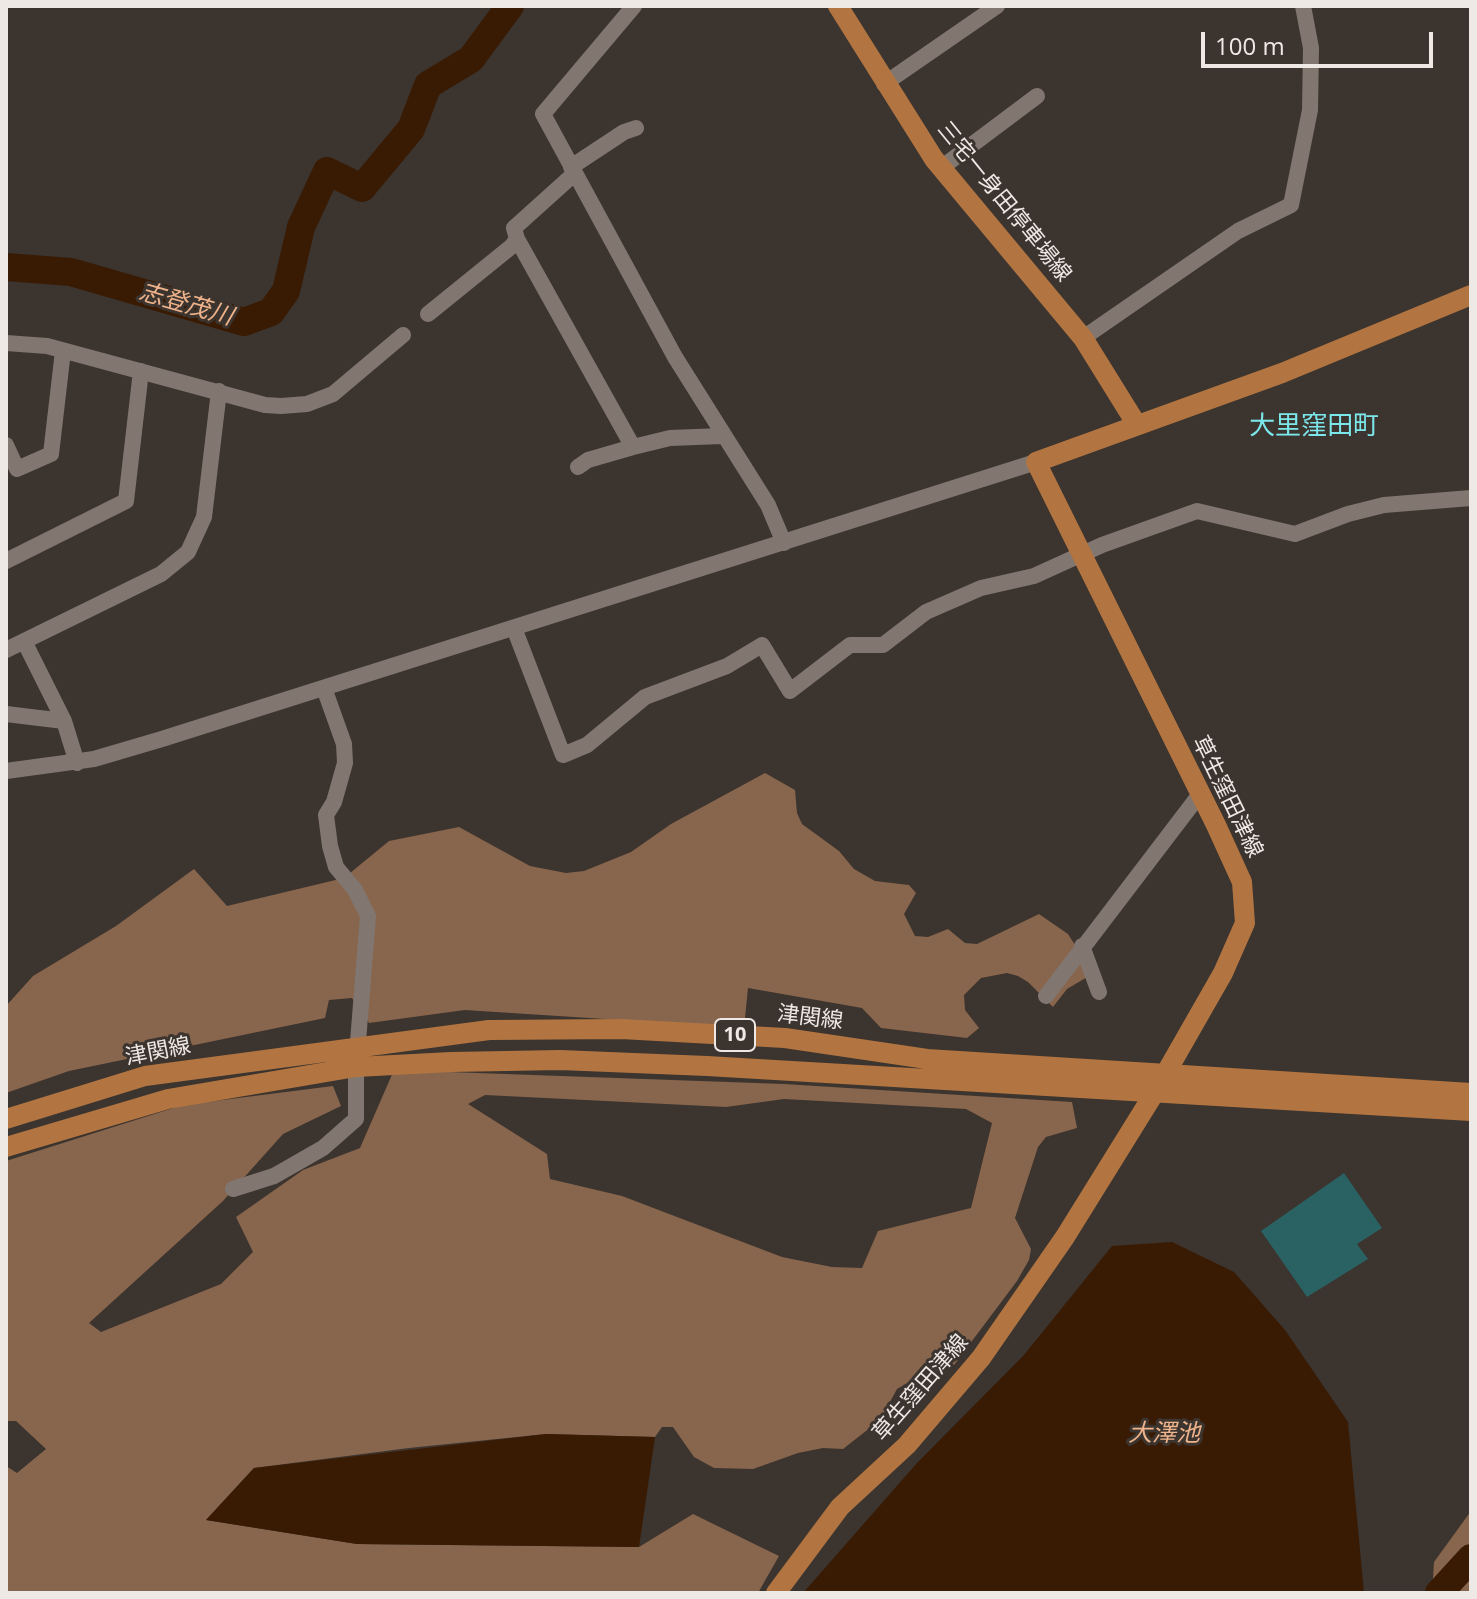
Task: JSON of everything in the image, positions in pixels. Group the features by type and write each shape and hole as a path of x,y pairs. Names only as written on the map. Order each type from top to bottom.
{"main road":[{"name":"三宅一身田停車場線","path":"838,6 884,84 941,168 1083,338 1137,425"},
{"path":"1036,462 1282,373 1471,295"},
{"name":"草生窪田津線","path":"776,1593 840,1507 907,1445 981,1358 1065,1237 1155,1092 1223,973 1245,923 1242,882 1036,462"},
{"name":"津関線","path":"6,1119 145,1076 358,1045 489,1030 621,1029 785,1038 927,1059 1471,1093"},
{"name":"10","path":"6,1147 168,1099 356,1067 560,1060 1471,1111"}],"street":[{"path":"634,6 543,114 722,436 768,505 784,543"},
{"path":"884,84 997,6"},
{"path":"1083,338 1238,231 1291,205 1310,110 1311,48 1303,6"},
{"path":"941,168 1037,96"},
{"path":"633,447 517,239 514,228 572,170 624,132 636,128"},
{"path":"428,314 517,239"},
{"path":"6,343 31,343 265,405 297,406 319,401 347,384 403,335"},
{"path":"6,445 12,472 51,454 63,351"},
{"path":"6,561 126,501 141,371"},
{"path":"6,650 161,574 188,552 204,517 219,391"},
{"path":"578,467 588,460 670,438 722,436"},
{"path":"6,771 77,763 324,688 1036,462"},
{"path":"514,628 563,755 587,745 645,697 727,666 762,645 790,691 850,645 883,645 926,612 981,588 1034,576 1081,554 1197,511 1295,534 1348,514 1384,505 1471,498"},
{"path":"24,641 64,721 77,763"},
{"path":"233,1189 274,1176 299,1162 323,1148 356,1119 356,1067 368,916 355,890 336,867 330,846 326,815 334,802 345,763 344,744 324,688"},
{"path":"6,714 64,721"},
{"path":"1046,996 1200,794"},
{"path":"1082,946 1099,992"}],"shaded area":[{"path":"765,773 795,790 797,813 802,824 839,851 854,869 875,881 909,885 916,893 904,914 915,936 928,937 948,929 965,943 977,944 1039,914 1068,934 1087,964 1089,976 1067,989 1053,1007 1018,976 1007,973 981,978 964,995 965,1010 979,1028 967,1038 881,1028 862,1008 748,988 744,1028 465,1010 369,1023 352,998 329,1000 325,1018 69,1071 6,1093 6,1006 33,976 116,926 194,869 227,906 344,878 389,841 459,827 530,866 566,873 584,871 631,852 671,824"},
{"path":"394,1070 784,1084 1072,1102 1077,1128 1046,1137 1038,1147 1015,1218 1031,1249 1029,1260 1017,1281 954,1365 918,1377 897,1389 880,1420 843,1449 823,1448 798,1453 753,1469 714,1468 694,1457 673,1427 662,1427 655,1437 546,1434 409,1448 254,1468 206,1520 357,1544 639,1547 693,1514 779,1556 758,1593 6,1593 6,1466 17,1473 46,1449 16,1421 6,1421 6,1161 183,1105 333,1086 341,1106 283,1134 223,1201 89,1323 101,1332 221,1284 253,1252 236,1217 303,1170 360,1148","holes":["485,1095 726,1107 784,1099 966,1109 992,1123 971,1208 878,1231 862,1268 832,1267 782,1257 622,1196 550,1179 547,1154 468,1104"]},
{"path":"1471,1511 1471,1593 1432,1593 1434,1562"}],"water":[{"name":"大澤池","path":"1172,1242 1234,1272 1285,1330 1348,1422 1364,1593 803,1593 917,1463 1024,1355 1112,1246"},
{"path":"546,1434 655,1437 639,1547 357,1544 206,1520 254,1468"}],"building":[{"path":"1344,1173 1382,1228 1357,1244 1368,1259 1307,1297 1261,1231"}],"waterway":[{"name":"志登茂川","path":"6,267 71,272 244,322 271,312 286,291 301,227 327,171 362,188 411,129 428,85 471,59 510,6"},
{"path":"1439,1593 1471,1558"}],"district":[{"name":"大里窪田町","path":"1314,427"}]}
